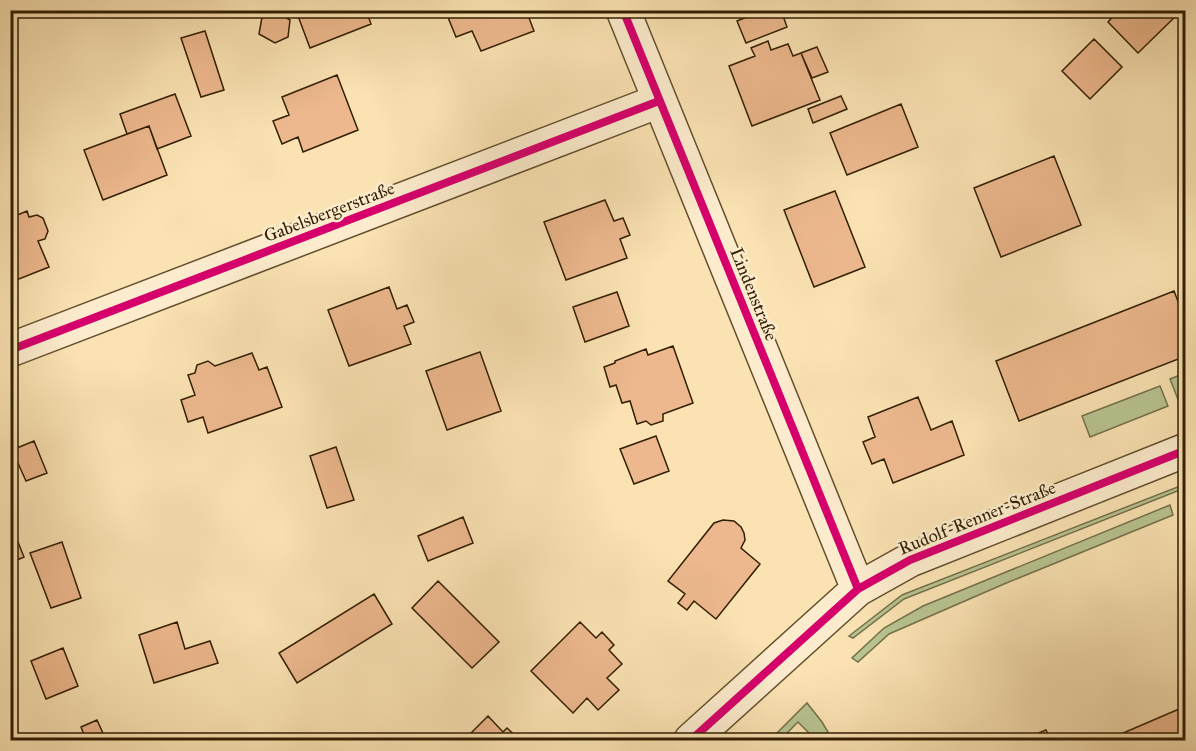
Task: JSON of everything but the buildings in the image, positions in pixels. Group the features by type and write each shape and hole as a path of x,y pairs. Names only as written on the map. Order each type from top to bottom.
{"street":[{"name":"Lindenstraße","path":"623,10 858,589"},
{"name":"Gabelsbergerstraße","path":"10,350 659,101"},
{"name":"Rudolf-Renner-Straße","path":"691,741 858,589 910,560 1185,450"}],"green space":[{"path":"1185,373 1185,399 1179,402 1170,379"},
{"path":"1160,386 1168,406 1090,437 1082,416"},
{"path":"1185,484 1185,488 904,599 853,638 849,636 902,595"},
{"path":"1170,505 1173,515 889,634 858,662 852,658 884,628 923,606"},
{"path":"807,703 828,732 816,740 798,722 780,740 770,740"}],"cycle path":[{"path":"623,10 858,589"},
{"path":"10,350 659,101"},
{"path":"691,740 858,589 910,560 1186,450"}]}
